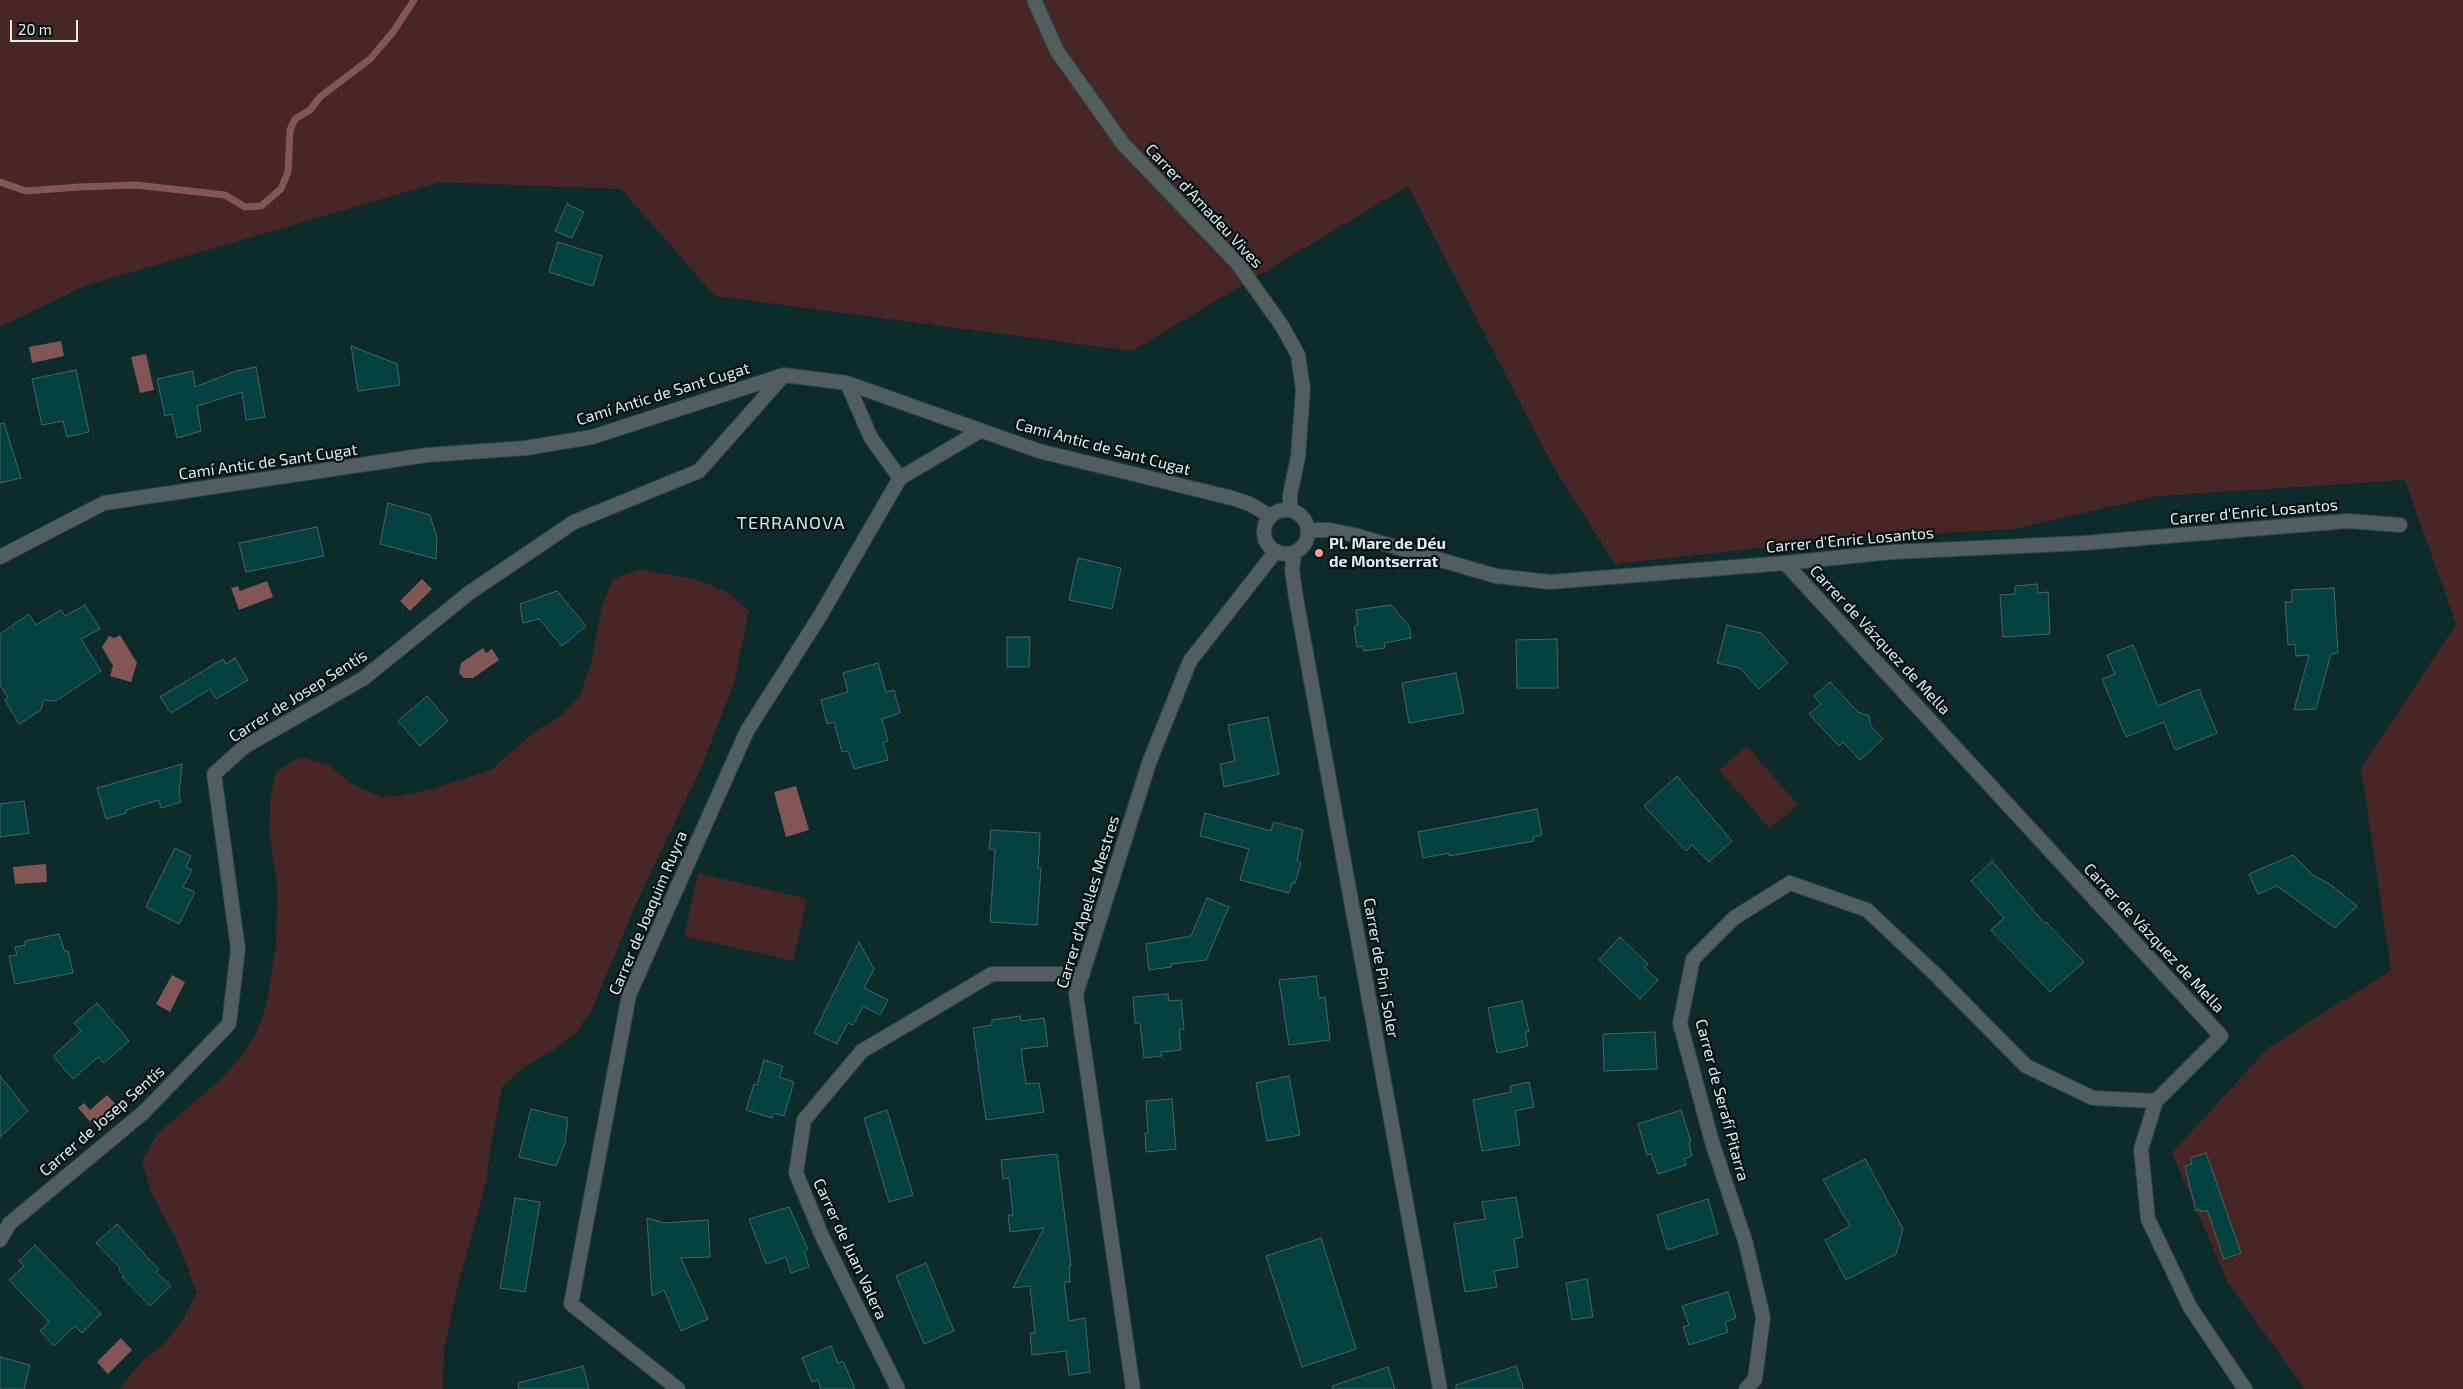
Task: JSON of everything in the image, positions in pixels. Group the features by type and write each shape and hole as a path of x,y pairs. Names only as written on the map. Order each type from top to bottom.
{"street":[{"name":"Carrer d'Amadeu Vives","path":"1034,0 1057,51 1123,144 1238,264 1282,326 1298,355 1304,389 1298,457 1290,509"},
{"name":"Camí Antic de Sant Cugat","path":"0,557 104,503 427,455 526,448 592,437 784,375 847,383 1039,451 1232,498 1250,504 1270,516"},
{"name":"Carrer de Josep Sentís","path":"0,1240 9,1224 144,1112 229,1024 238,949 214,774 244,747 364,678 469,593 574,522 698,471 784,375"},
{"path":"847,383 871,438 900,478"},
{"name":"Carrer de Joaquim Ruyra","path":"678,1389 572,1304 629,995 747,731 820,616 900,478 980,431"},
{"path":"1290,509 1303,516 1308,530 1307,541 1294,553 1282,554 1268,544 1264,533 1270,516 1275,512 1290,509"},
{"name":"Carrer d'Enric Losantos","path":"1308,530 1330,530 1354,535 1444,563 1496,576 1550,582 1785,564 1892,552 2084,543 2348,521 2400,525"},
{"name":"Carrer d'Apel·les Mestres","path":"1133,1389 1076,994 1149,763 1190,662 1276,551"},
{"name":"Carrer de Pin i Soler","path":"1294,553 1292,570 1296,598 1440,1389"},
{"name":"Carrer de Vázquez de Mella","path":"1785,564 2221,1036 2156,1101 2142,1149 2148,1219 2190,1307 2244,1389"},
{"name":"Carrer de Serafí Pitarra","path":"1746,1389 1755,1380 1763,1317 1746,1244 1712,1142 1680,1023 1693,959 1734,918 1790,883 1867,910 1934,973 2026,1066 2093,1098 2156,1101"},
{"name":"Carrer de Juan Valera","path":"898,1389 822,1236 796,1174 804,1120 862,1051 992,974 1083,974"}],"shaded area":[{"path":"0,0 2463,0 2463,1389 2305,1389 2228,1283 2172,1153 2268,1048 2391,970 2361,768 2456,624 2405,480 2157,496 2014,529 1841,539 1615,564 1550,461 1408,186 1132,351 715,296 621,189 440,182 84,286 0,327"},
{"path":"61,341 64,356 32,363 29,347"},
{"path":"146,354 154,390 140,393 131,357"},
{"path":"640,569 697,580 726,591 749,611 734,683 701,768 639,897 592,1009 575,1034 552,1051 525,1066 502,1087 486,1183 457,1289 444,1349 443,1389 119,1389 141,1362 166,1342 183,1319 197,1293 177,1241 150,1190 142,1161 156,1135 221,1079 241,1057 257,1032 266,1005 276,945 277,886 269,829 270,800 276,772 300,757 329,765 353,785 383,797 412,794 492,769 535,731 561,716 580,695 591,664 602,606 613,579"},
{"path":"422,579 432,589 410,611 400,601"},
{"path":"267,581 273,597 239,610 231,588 238,586 240,591"},
{"path":"120,635 137,663 131,682 110,676 113,666 102,647 109,636 115,638"},
{"path":"483,648 486,653 492,649 499,660 473,678 464,678 459,673 461,663"},
{"path":"1747,746 1798,805 1770,829 1719,770"},
{"path":"796,786 809,830 786,837 774,792"},
{"path":"46,864 47,882 15,884 13,867"},
{"path":"698,873 807,899 793,961 684,936"},
{"path":"172,975 185,982 170,1012 156,1004"},
{"path":"107,1095 117,1106 94,1126 78,1108 84,1103 90,1110"},
{"path":"121,1338 132,1350 108,1374 97,1362"}],"building":[{"path":"567,204 584,212 572,238 555,231"},
{"path":"558,242 602,256 593,286 549,272"},
{"path":"351,346 397,364 400,385 358,391"},
{"path":"256,367 265,417 246,420 242,392 197,406 201,431 177,438 172,414 165,416 157,379 193,371 195,387 236,371"},
{"path":"76,370 89,432 67,437 63,421 42,425 32,379"},
{"path":"4,423 21,478 0,483 0,424"},
{"path":"388,503 430,515 437,538 436,559 380,544"},
{"path":"317,527 324,556 246,572 239,543"},
{"path":"1078,558 1121,568 1112,609 1069,600"},
{"path":"2037,584 2038,593 2048,592 2050,634 2003,637 2000,595 2015,594 2015,586"},
{"path":"2334,588 2338,653 2331,654 2316,709 2294,710 2309,655 2296,656 2295,644 2288,645 2285,602 2292,602 2292,590"},
{"path":"557,591 586,626 562,646 539,619 523,623 520,604"},
{"path":"85,605 100,629 81,639 101,671 56,701 43,700 41,710 19,724 5,700 8,698 0,685 0,634 29,614 36,625 61,610 65,616"},
{"path":"1391,605 1409,626 1411,638 1384,643 1385,648 1364,651 1363,646 1357,647 1354,626 1358,625 1356,610"},
{"path":"1727,625 1761,633 1788,663 1759,689 1740,668 1717,663"},
{"path":"1007,637 1030,637 1029,667 1007,667"},
{"path":"1557,639 1558,688 1517,688 1516,640"},
{"path":"2133,645 2158,706 2199,689 2217,733 2175,750 2164,722 2126,737 2102,679 2115,674 2107,655"},
{"path":"235,658 248,680 216,699 210,689 171,713 160,697 223,659 226,664"},
{"path":"878,663 886,692 894,690 900,713 882,719 888,741 883,742 888,760 854,769 848,751 842,752 834,722 827,724 821,700 848,692 843,673"},
{"path":"1456,673 1464,713 1409,723 1402,683"},
{"path":"1830,682 1858,712 1869,716 1871,726 1883,739 1860,760 1843,742 1839,746 1809,714 1821,704 1814,696"},
{"path":"427,696 448,721 420,746 398,721"},
{"path":"1268,717 1279,774 1224,787 1220,764 1235,761 1228,725"},
{"path":"182,764 179,795 181,802 161,808 159,800 126,810 126,813 106,819 97,788"},
{"path":"1677,776 1732,841 1709,862 1692,845 1686,851 1644,806"},
{"path":"24,801 29,833 0,837 0,804"},
{"path":"1537,809 1542,835 1533,837 1534,841 1449,856 1449,853 1423,858 1418,832"},
{"path":"1205,813 1271,831 1274,822 1303,830 1297,861 1301,863 1295,883 1292,883 1289,893 1240,880 1249,849 1200,836"},
{"path":"991,830 1040,833 1038,868 1041,868 1037,925 990,922 995,850 989,849"},
{"path":"175,848 191,856 186,867 192,870 183,887 195,892 179,924 146,907"},
{"path":"2293,855 2313,875 2331,885 2357,906 2335,928 2277,886 2258,894 2249,874"},
{"path":"1992,861 2044,923 2046,922 2084,962 2050,992 1991,930 2004,918 1971,881"},
{"path":"1207,898 1229,907 1206,960 1171,964 1171,967 1149,970 1146,944 1191,936"},
{"path":"59,934 65,952 68,951 73,973 15,984 9,956 17,955 15,947 25,945 25,941"},
{"path":"1620,937 1648,964 1644,967 1658,980 1640,999 1599,960"},
{"path":"859,942 874,969 864,988 888,1000 880,1015 863,1006 853,1025 848,1023 837,1044 814,1033"},
{"path":"1316,976 1319,998 1325,997 1330,1040 1289,1045 1279,980"},
{"path":"1168,994 1169,1001 1181,1000 1184,1029 1179,1029 1181,1050 1161,1052 1162,1056 1144,1058 1140,1023 1135,1023 1133,997"},
{"path":"1522,1001 1529,1032 1525,1032 1528,1046 1497,1053 1488,1008"},
{"path":"97,1003 129,1041 104,1063 98,1057 73,1079 53,1056 81,1031 74,1023"},
{"path":"1020,1016 1021,1021 1044,1018 1048,1046 1021,1049 1026,1084 1039,1083 1044,1112 986,1120 973,1028 992,1025 992,1020"},
{"path":"1655,1032 1657,1069 1604,1071 1603,1034"},
{"path":"764,1060 783,1066 779,1077 794,1082 784,1116 774,1113 772,1118 746,1110 754,1084 757,1085"},
{"path":"0,1076 28,1111 0,1137"},
{"path":"1289,1076 1300,1135 1267,1141 1256,1083"},
{"path":"1529,1082 1534,1107 1515,1111 1520,1145 1482,1151 1473,1100 1511,1092 1510,1086"},
{"path":"1172,1099 1176,1149 1146,1152 1145,1133 1148,1133 1146,1101"},
{"path":"531,1109 568,1118 565,1143 556,1166 519,1157"},
{"path":"887,1110 913,1195 889,1202 864,1118"},
{"path":"1681,1110 1691,1142 1689,1143 1692,1156 1684,1159 1686,1165 1658,1174 1651,1154 1647,1155 1638,1124"},
{"path":"2206,1153 2241,1253 2224,1259 2207,1210 2201,1212 2200,1209 2196,1211 2185,1166 2192,1164 2190,1158"},
{"path":"1057,1154 1071,1266 1069,1266 1070,1282 1064,1282 1069,1321 1085,1318 1090,1372 1069,1375 1066,1351 1032,1355 1030,1333 1035,1333 1030,1286 1013,1288 1044,1228 1010,1232 1008,1215 1013,1215 1009,1178 1003,1179 1001,1160"},
{"path":"1865,1159 1903,1229 1896,1254 1846,1280 1825,1240 1850,1226 1823,1180"},
{"path":"1516,1197 1523,1237 1514,1239 1518,1267 1494,1271 1497,1287 1465,1292 1454,1224 1485,1219 1482,1202"},
{"path":"515,1198 540,1202 525,1292 500,1288"},
{"path":"1708,1199 1718,1234 1667,1250 1657,1215"},
{"path":"789,1207 808,1249 804,1251 809,1267 791,1273 786,1257 766,1264 749,1219"},
{"path":"647,1218 664,1223 708,1220 710,1257 681,1258 708,1319 681,1331 664,1290 652,1296"},
{"path":"117,1224 159,1270 156,1272 171,1286 150,1306 122,1277 124,1276 119,1270 120,1268 96,1243"},
{"path":"1321,1238 1356,1349 1302,1367 1266,1256"},
{"path":"35,1245 101,1314 82,1333 75,1326 54,1346 40,1331 49,1322 9,1280 24,1266 19,1261"},
{"path":"926,1263 954,1331 924,1344 896,1276"},
{"path":"1587,1279 1593,1317 1572,1320 1566,1283"},
{"path":"1728,1292 1736,1318 1725,1322 1728,1332 1689,1345 1683,1327 1689,1325 1682,1306"},
{"path":"831,1346 838,1363 843,1361 855,1389 821,1389 818,1380 812,1382 802,1358"},
{"path":"0,1357 30,1365 24,1389 0,1389"},
{"path":"583,1366 589,1389 519,1389 518,1383"},
{"path":"1516,1366 1524,1389 1456,1389 1456,1385"},
{"path":"1388,1367 1395,1389 1333,1389 1332,1386"}],"waterway":[{"path":"0,182 26,191 136,185 225,195 245,207 261,206 281,189 288,172 290,130 295,119 310,110 320,97 370,59 393,32 414,0"}],"place":[{"name":"Pl. Mare de Déu de Montserrat","path":"1319,553"}],"district":[{"name":"TERRANOVA","path":"791,523"}]}
